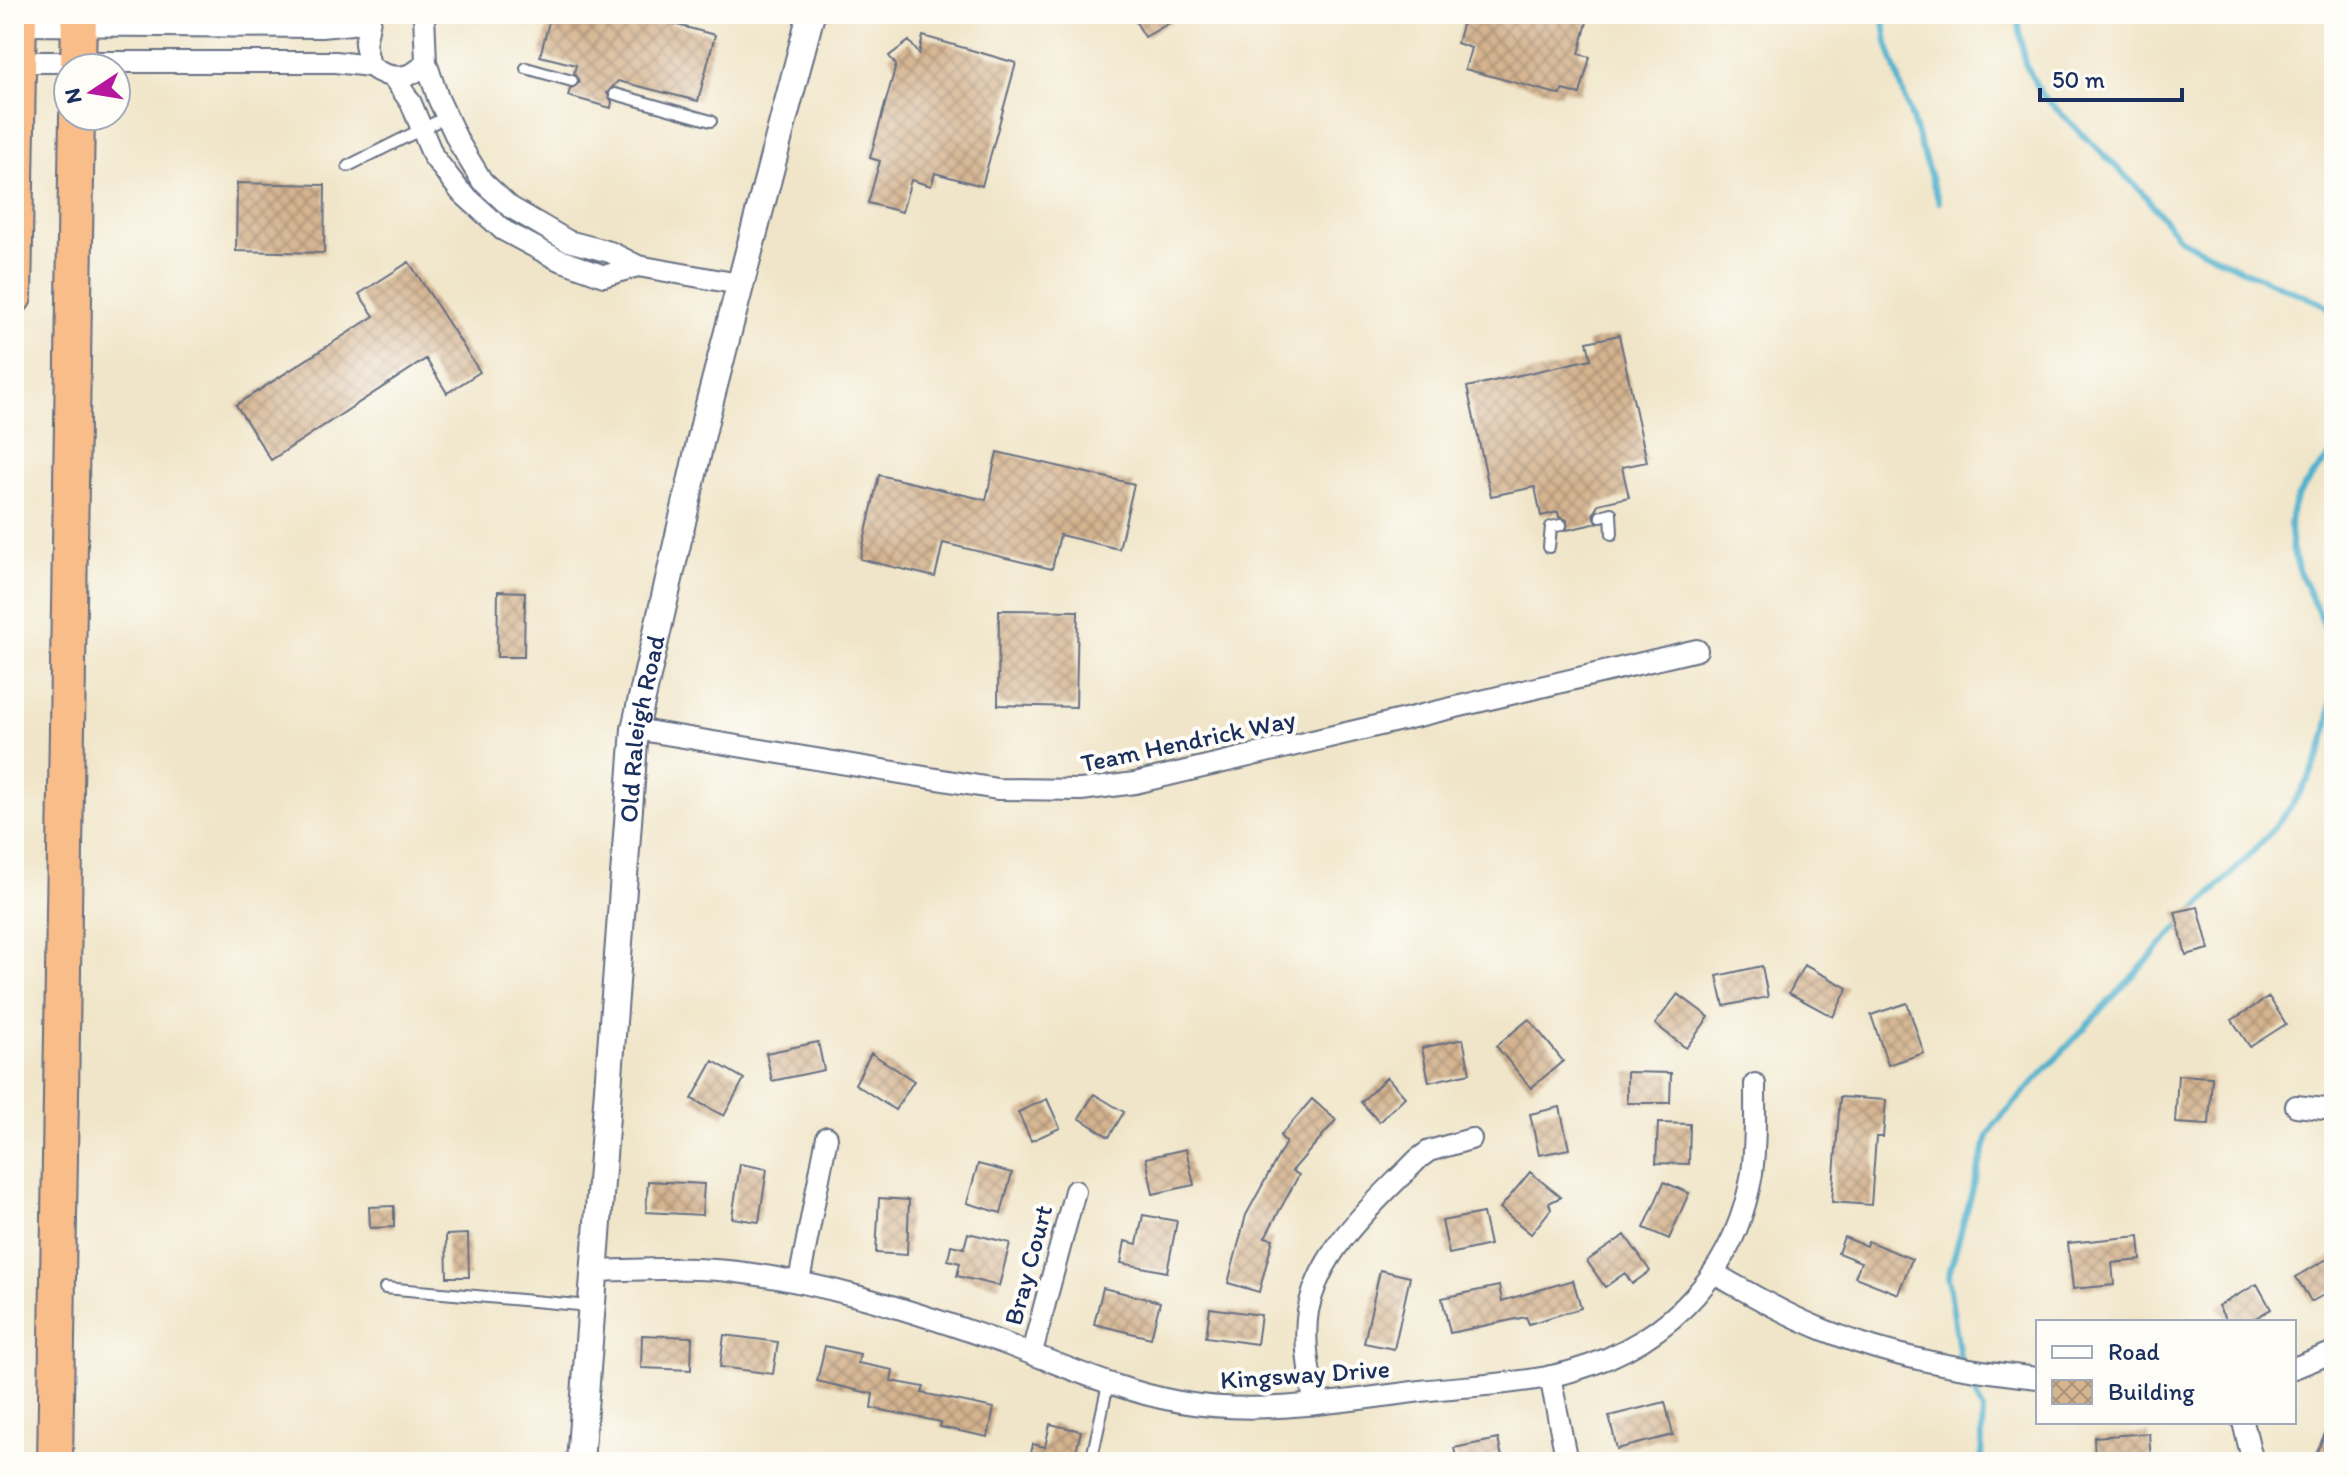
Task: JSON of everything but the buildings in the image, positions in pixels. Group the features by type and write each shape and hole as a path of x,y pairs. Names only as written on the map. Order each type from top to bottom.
{"highway":[{"path":"14,297 19,19"},
{"path":"78,52 79,20"},
{"path":"55,1462 77,132"}],"street":[{"path":"19,19 321,27 352,24 371,14"},
{"path":"370,66 365,44 371,14"},
{"path":"424,14 426,62 446,117 482,181 510,207 568,241 610,252 638,266 739,284"},
{"name":"Old Raleigh Road","path":"580,1462 635,729 739,284 811,14"},
{"path":"18,62 52,64"},
{"path":"132,64 335,62 370,66 393,77 411,103 433,156 460,191 494,222 523,243 604,276 638,266"},
{"path":"393,77 418,72 426,62"},
{"name":"Team Hendrick Way","path":"635,729 997,789 1081,790 1149,780 1697,650"},
{"name":"Kingsway Drive","path":"592,1271 734,1271 799,1281 876,1300 1032,1352 1082,1377 1215,1407 1314,1403 1550,1376 1629,1349 1667,1322 1715,1274 1746,1200 1752,1173 1755,1084"},
{"path":"2296,1106 2334,1110"},
{"path":"799,1281 827,1137"},
{"path":"1314,1403 1307,1355 1308,1314 1316,1283 1334,1250 1418,1159 1429,1151 1471,1139"},
{"name":"Bray Court","path":"1032,1352 1075,1191"},
{"path":"1715,1274 1821,1329 1893,1354 1973,1371 2036,1378"},
{"path":"2296,1367 2334,1352"},
{"path":"1550,1376 1567,1462"},
{"path":"2244,1424 2253,1462"}],"lane":[{"path":"526,68 572,81"},
{"path":"615,94 711,121"},
{"path":"348,166 446,117"},
{"path":"1601,516 1611,513 1612,534"},
{"path":"1549,547 1551,527 1561,525"},
{"path":"385,1288 590,1306"},
{"path":"1091,1462 1108,1384"}],"waterway":[{"path":"1883,14 1887,43 1939,202"},
{"path":"2017,14 2025,64 2042,95 2142,192 2180,239 2323,304 2334,313"},
{"path":"2194,911 2250,855 2285,814 2301,792 2323,745 2331,701 2331,653 2324,625 2295,559 2290,530 2297,498 2334,451"},
{"path":"1961,1364 1948,1277 1988,1136 1995,1124 2183,922"},
{"path":"1966,1374 1983,1411 1981,1462"}]}
